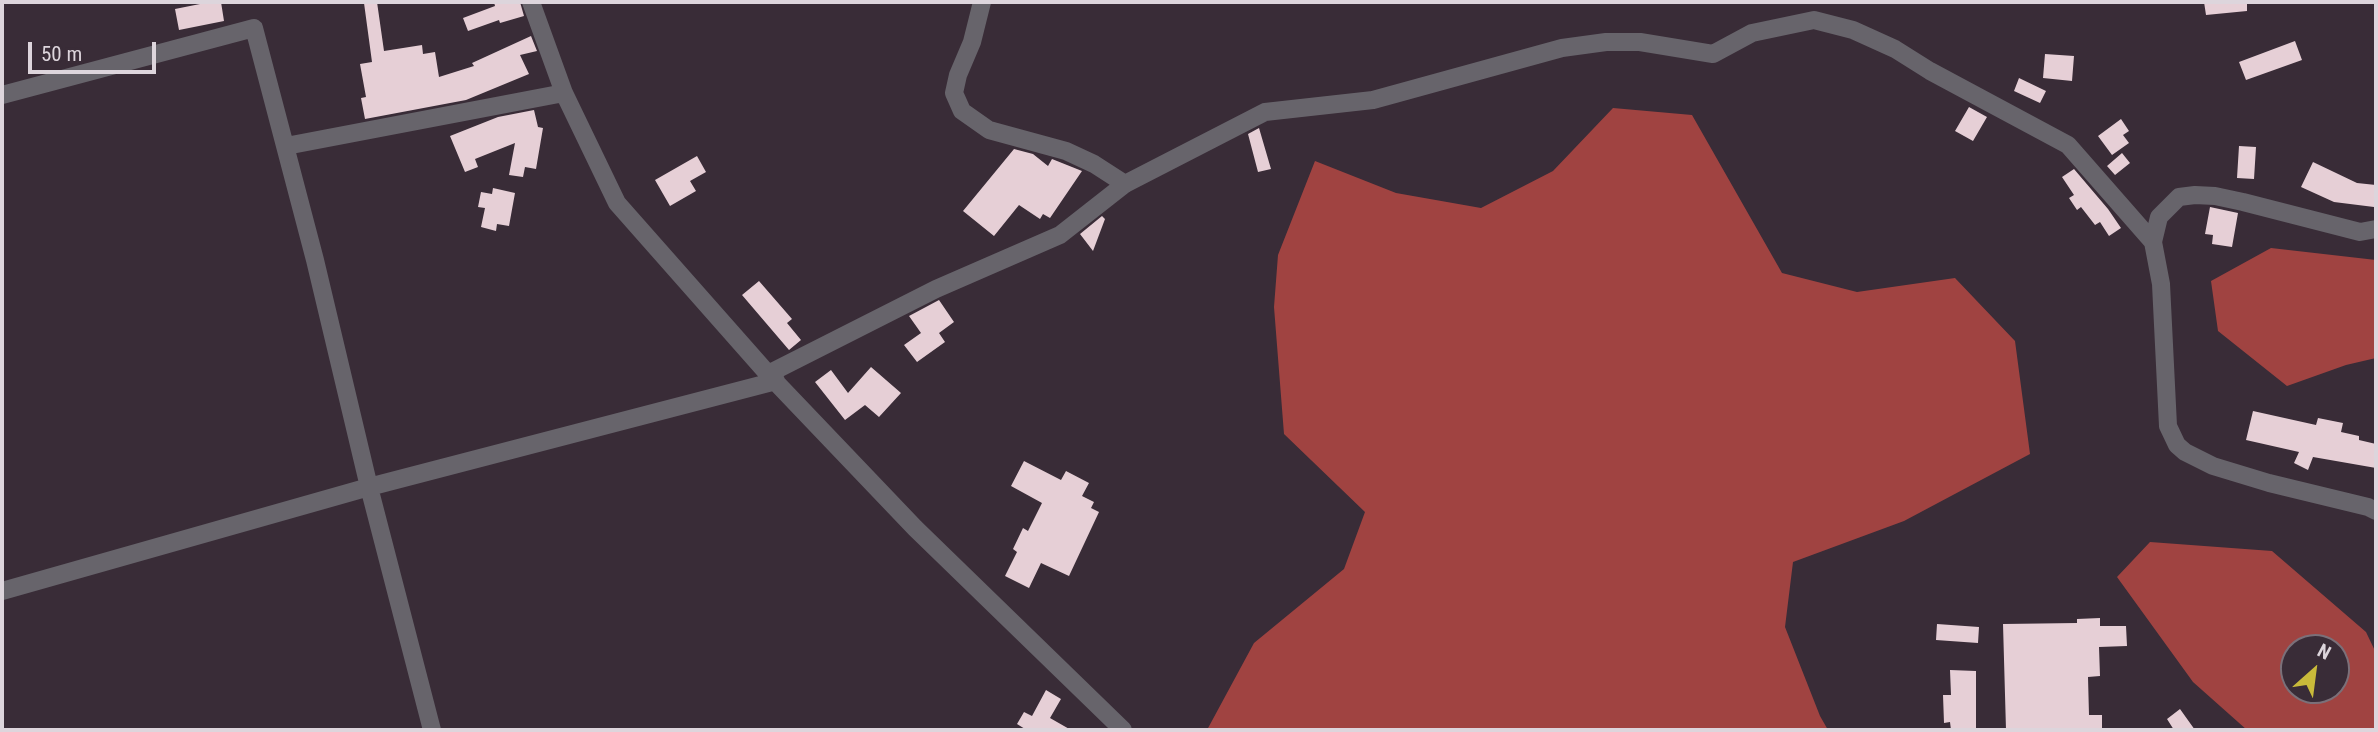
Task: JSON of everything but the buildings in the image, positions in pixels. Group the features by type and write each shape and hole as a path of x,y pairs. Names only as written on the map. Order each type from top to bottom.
{"street":[{"path":"531,2 564,93 617,202 772,378 915,528 1124,730"},
{"path":"982,2 972,42 958,75 954,93 962,111 989,130 1066,151 1094,164 1125,184"},
{"path":"2,591 369,486 772,378 936,289 1060,235 1125,184 1265,112 1373,100 1562,48 1606,42 1640,42 1713,54 1752,33 1814,20 1853,30 1895,49 1930,71 2068,145 2153,242"},
{"path":"2,95 254,28 432,730"},
{"path":"286,146 564,93"},
{"path":"2376,229 2360,232 2243,202 2194,195 2179,197 2159,217 2153,242 2161,284 2168,426 2177,445 2213,466 2269,483 2368,507 2376,512"}],"shaded area":[{"path":"1613,108 1692,115 1782,273 1857,292 1955,278 2015,341 2030,454 1904,521 1793,562 1785,627 1828,730 1207,730 1254,643 1344,569 1365,512 1284,434 1274,307 1278,255 1315,161 1396,193 1481,208 1553,171"},
{"path":"2271,248 2376,260 2376,358 2346,365 2287,386 2218,331 2211,281"},
{"path":"2150,542 2272,551 2366,632 2376,653 2376,730 2247,730 2193,682 2117,577"}]}
